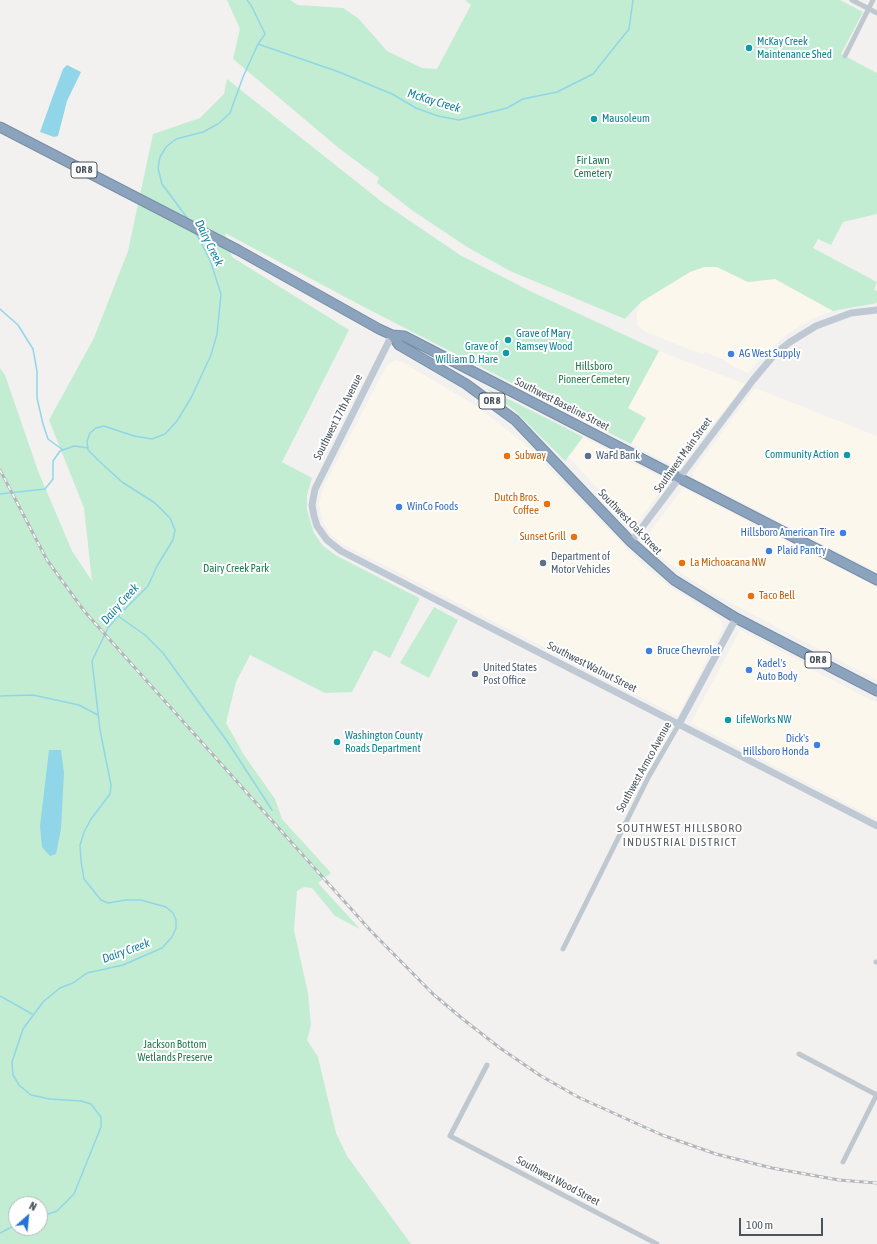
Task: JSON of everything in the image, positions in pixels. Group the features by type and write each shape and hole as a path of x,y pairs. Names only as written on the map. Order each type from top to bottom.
{"highway":[{"name":"Southwest Baseline Street","path":"0,127 238,250 392,335 404,336 877,580"},
{"name":"Southwest Oak Street","path":"392,335 399,346 466,384 515,420 631,542 674,580 736,618 877,691"}],"street":[{"path":"852,0 877,13"},
{"path":"845,56 873,0"},
{"name":"Southwest Main Street","path":"631,542 753,380 775,354 807,331 841,316 877,310"},
{"name":"Southwest 17th Avenue","path":"313,512 313,497 317,484 392,335"},
{"name":"Southwest Walnut Street","path":"313,512 316,523 323,536 341,551 877,826"},
{"name":"Southwest Armco Avenue","path":"564,949 649,776 736,618"},
{"path":"799,1054 877,1095 843,1162"},
{"name":"Southwest Wood Street","path":"487,1064 450,1136 657,1244"}],"shaded area":[{"path":"704,267 717,267 748,282 775,279 833,311 814,318 786,335 767,352 748,373 705,352 703,354 696,352 646,332 637,325 637,313 641,302 690,272"},
{"path":"659,351 745,384 678,468 631,444 645,418 628,408"},
{"path":"395,360 402,362 475,405 524,443 646,568 670,587 721,619 723,628 678,716 341,543 330,534 323,522 319,505 323,488 387,365"},
{"path":"755,388 877,436 877,572 694,478 693,472"},
{"path":"583,437 668,481 637,523 626,520 569,457"},
{"path":"683,488 877,587 877,680 716,595 684,575 650,548 643,541"},
{"path":"740,630 802,662 803,665 877,703 877,819 691,723"}],"green space":[{"name":"Fir Lawn Cemetery","path":"227,0 290,0 298,5 343,8 358,18 387,51 422,68 437,69 471,5 465,0 840,0 863,12 841,54 877,73 877,214 843,222 831,245 818,239 813,248 877,282 874,290 877,291 877,303 833,311 775,279 748,282 717,267 704,267 690,272 641,302 625,319 510,271 467,247 413,211 377,183 379,178 340,149 233,59 240,29"},
{"path":"227,79 382,202 460,255 530,291 659,351 628,408 646,418 631,444 366,308 225,233 232,257 349,330 282,462 312,478 307,495 307,510 314,533 323,546 337,556 419,598 390,658 374,650 352,692 325,693 250,655 236,682 226,723 244,755 275,799 282,819 331,873 318,883 360,929 335,916 312,888 304,887 297,891 294,930 308,993 311,1025 307,1040 318,1057 336,1133 347,1156 411,1244 0,1244 0,368 5,375 38,471 72,551 92,581 84,508 49,420 94,338 128,251 153,134 200,118 224,94"},
{"path":"486,388 583,437 565,461 514,410"},
{"path":"434,607 458,620 429,678 400,663"}],"water":[{"path":"67,65 81,72 67,101 58,136 54,137 40,132 63,69"},
{"path":"49,750 61,750 64,773 61,829 56,854 50,856 42,847 40,826"}],"waterway":[{"name":"Dairy Creek","path":"188,219 162,184 158,168 160,157 166,147 176,139 203,132 218,124 230,113 243,77 258,44 265,34 247,0"},
{"name":"McKay Creek","path":"258,44 339,72 392,94 416,108 438,116 459,120 507,108 523,99 557,92 593,74 629,29 633,0"},
{"name":"Dairy Creek","path":"48,1214 57,1211 74,1194 101,1127 101,1117 91,1104 81,1101 50,1099 31,1095 19,1085 13,1075 12,1062 23,1029 43,1002 60,988 73,983 87,973 123,965 162,948 172,937 176,928 176,920 173,913 166,907 141,900 126,900 108,903 101,900 84,879 80,845 84,832 91,819 110,794 111,785 100,730 92,661 108,628 148,586 157,566 173,540 175,530 170,518 155,503 122,482 88,450 87,441 90,433 96,428 104,426 134,436 152,439 165,434 177,421 191,398 211,355 217,334 221,294 210,260 196,233"},
{"path":"0,309 18,325 33,349 37,371 37,398 43,424 48,439 63,450"},
{"path":"0,494 45,489 53,479 53,461 60,451 74,446 88,448"},
{"path":"118,616 145,635 163,653 227,741 272,810"},
{"path":"0,696 33,695 79,705 98,715"},
{"path":"0,996 32,1014"},
{"name":"Dairy Creek","path":"0,1233 8,1229"}],"railway":[{"path":"0,470 47,560 85,612 370,930 433,994 464,1020 500,1048 541,1076 578,1097 662,1135 716,1154 772,1168 839,1180 877,1183"}],"place":[{"name":"McKay Creek Maintenance Shed","path":"749,48"},
{"name":"Mausoleum","path":"594,119"},
{"name":"Grave of Mary Ramsey Wood","path":"508,340"},
{"name":"Grave of William D. Hare","path":"506,353"},
{"name":"AG West Supply","path":"731,354"},
{"name":"Community Action","path":"847,455"},
{"name":"Subway","path":"507,456"},
{"name":"WaFd Bank","path":"588,456"},
{"name":"Dutch Bros. Coffee","path":"547,504"},
{"name":"WinCo Foods","path":"399,507"},
{"name":"Hillsboro American Tire","path":"843,533"},
{"name":"Sunset Grill","path":"574,537"},
{"name":"Plaid Pantry","path":"769,551"},
{"name":"Department of Motor Vehicles","path":"543,563"},
{"name":"La Michoacana NW","path":"682,563"},
{"name":"Taco Bell","path":"751,596"},
{"name":"Bruce Chevrolet","path":"649,651"},
{"name":"Kadel's Auto Body","path":"749,670"},
{"name":"United States Post Office","path":"475,674"},
{"name":"LifeWorks NW","path":"728,720"},
{"name":"Washington County Roads Department","path":"337,742"},
{"name":"Dick's Hillsboro Honda","path":"817,745"}],"district":[{"name":"SOUTHWEST HILLSBORO INDUSTRIAL DISTRICT","path":"680,835"}],"park label":[{"name":"Hillsboro Pioneer Cemetery","path":"594,373"},
{"name":"Dairy Creek Park","path":"236,569"},
{"name":"Jackson Bottom Wetlands Preserve","path":"175,1051"}]}
